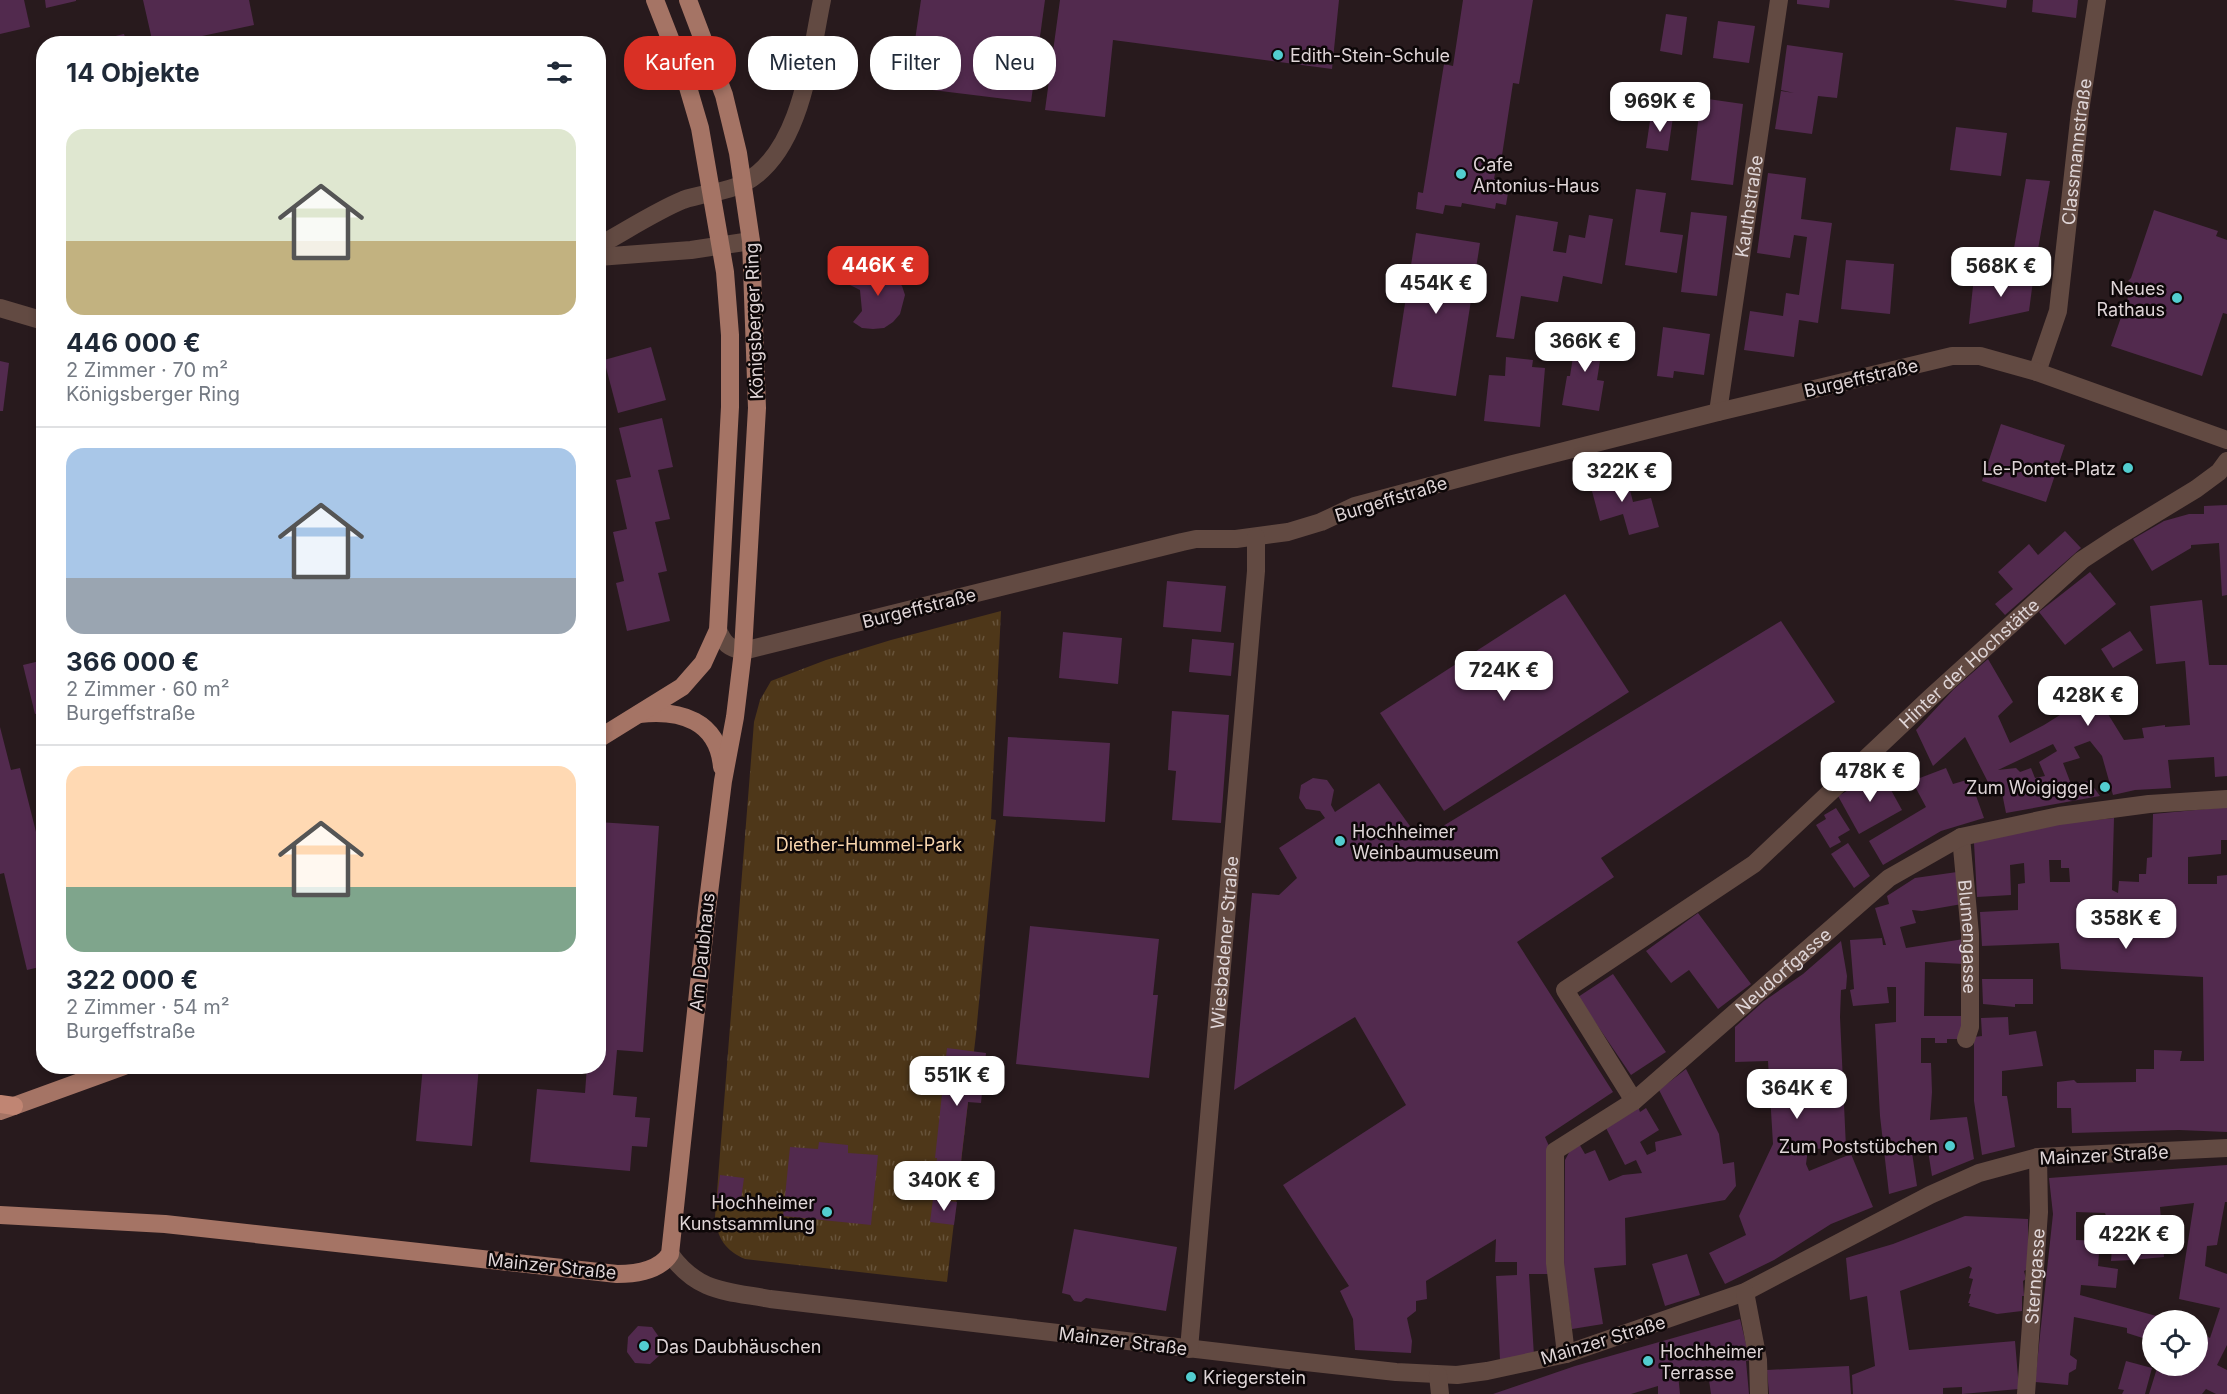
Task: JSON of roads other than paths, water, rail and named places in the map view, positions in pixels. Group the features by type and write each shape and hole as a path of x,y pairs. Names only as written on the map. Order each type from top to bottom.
{"main road":[{"name":"Königsberger Ring","path":"655,0 684,76 700,128 725,272 730,335 730,407 718,630"},
{"name":"Königsberger Ring","path":"688,0 724,95 738,153 751,241 757,408 743,651"},
{"path":"606,734 682,687 703,663 718,630"},
{"name":"Am Daubhaus","path":"670,1254 706,909 743,651"},
{"path":"638,714 677,714 700,724 716,742 721,756 723,781"},
{"path":"5,1107 101,1074"},
{"name":"Mainzer Straße","path":"0,1215 165,1224 617,1274 630,1274 656,1267 667,1260 670,1254"}],"street":[{"path":"606,242 682,200 743,184 763,169 778,151 793,124 801,98 822,0"},
{"name":"Kauthstraße","path":"1718,411 1779,0"},
{"name":"Classmannstraße","path":"2037,372 2058,311 2080,111 2097,0"},
{"path":"606,256 751,241"},
{"path":"0,308 36,319"},
{"name":"Burgeffstraße","path":"743,651 1182,542 1256,537 1288,532 1366,503 1718,411 1952,356 1980,356 2037,372 2227,440"},
{"name":"Hinter der Hochstätte","path":"1634,1101 1565,990 1754,864 1931,697 2082,560 2196,489 2219,472 2227,461"},
{"name":"Wiesbadener Straße","path":"1190,1349 1256,571 1256,537"},
{"path":"718,630 722,640 728,646 743,651"},
{"name":"Neudorfgasse","path":"1566,1354 1556,1263 1555,1151 1634,1101 1889,878 1961,837 2059,816 2149,804 2227,799"},
{"name":"Blumengasse","path":"1961,837 1970,934 1970,1027 1966,1039"},
{"name":"Mainzer Straße","path":"670,1254 692,1278 703,1285 770,1299 1190,1349 1438,1375 1488,1371 1566,1354 1745,1293 1930,1195 1979,1173 2038,1157 2227,1148"},
{"name":"Sterngasse","path":"2026,1394 2039,1212 2038,1157"},
{"path":"1745,1293 1758,1360 1759,1394"},
{"path":"1438,1375 1440,1394"}],"place":[{"name":"Edith-Stein-Schule","path":"1278,55"},
{"name":"Cafe Antonius-Haus","path":"1461,174"},
{"name":"Neues Rathaus","path":"2177,298"},
{"name":"Le-Pontet-Platz","path":"2128,468"},
{"name":"Zum Woigiggel","path":"2105,787"},
{"name":"Hochheimer Weinbaumuseum","path":"1340,841"},
{"name":"Zum Poststübchen","path":"1950,1146"},
{"name":"Hochheimer Kunstsammlung","path":"827,1212"},
{"name":"Das Daubhäuschen","path":"644,1346"},
{"name":"Hochheimer Terrasse","path":"1648,1361"},
{"name":"Kriegerstein","path":"1191,1377"}],"park label":[{"name":"Diether-Hummel-Park","path":"869,844"}]}
